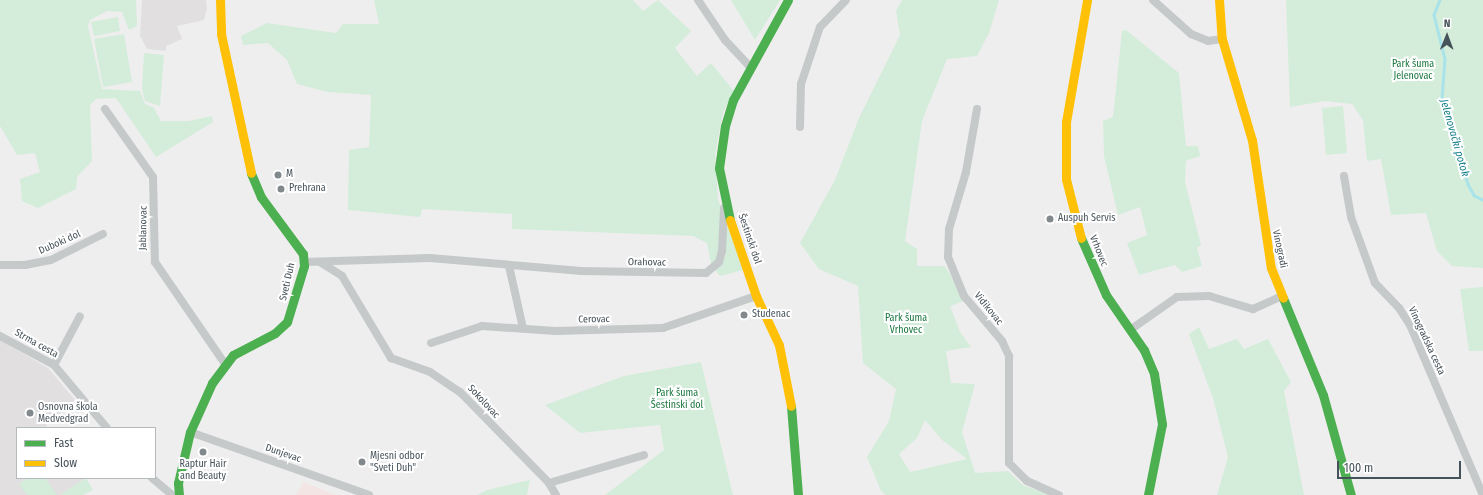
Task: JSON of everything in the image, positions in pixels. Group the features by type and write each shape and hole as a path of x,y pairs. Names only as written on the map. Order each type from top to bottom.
{"street":[{"name":"Sveti Duh","path":"179,495 178,483 190,432 225,364 287,322 304,262 301,251 250,175 221,34 220,0"},
{"path":"698,0 725,40 750,67"},
{"name":"Šestinski dol","path":"788,0 750,67 725,126 719,168 724,202 756,296 779,345 789,391 798,495"},
{"path":"800,127 801,84 820,27 846,0"},
{"name":"Vrhovec","path":"1087,0 1066,122 1066,179 1072,214 1086,256 1106,295 1130,330 1154,374 1162,424 1148,495"},
{"path":"1153,0 1191,34 1208,40 1222,39"},
{"name":"Vinogradi","path":"1219,0 1222,39 1252,140 1262,225 1271,268 1323,395 1351,495"},
{"name":"Jablanovac","path":"105,109 153,177 155,262 225,364"},
{"name":"Vidikovac","path":"977,109 966,172 949,229 948,257 964,296 1002,341 1010,360 1009,463 1027,481 1059,495"},
{"name":"Vinogradska cesta","path":"1344,176 1351,217 1375,283 1400,308 1410,325 1483,495"},
{"name":"Orahovac","path":"304,262 430,258 509,266 706,273 719,262 722,251 724,202"},
{"name":"Duboki dol","path":"0,265 25,266 50,260 103,234"},
{"name":"Sokolovac","path":"315,261 342,276 391,358 430,372 460,392 549,483 556,495"},
{"path":"509,266 523,328"},
{"name":"Cerovac","path":"430,343 482,326 523,328 663,328 756,296"},
{"path":"1130,330 1177,297 1209,296 1253,308 1282,296"},
{"path":"54,365 80,316"},
{"name":"Strma cesta","path":"0,336 54,365 106,427"},
{"name":"Dunjevac","path":"190,432 369,495"},
{"path":"549,483 644,455"},
{"path":"153,479 172,495"}],"shaded area":[{"path":"142,0 206,0 207,8 204,20 177,26 182,39 166,46 166,51 147,49 140,36"},
{"name":"Osnovna škola Medvedgrad","path":"0,340 48,368 75,400 46,425 47,427 16,427 16,479 84,479 60,495 0,495"},
{"path":"304,482 335,495 296,495"}],"green space":[{"path":"0,0 136,0 137,26 129,30 122,12 107,11 90,20 88,26 102,89 140,91 145,104 154,108 161,121 188,121 212,116 213,122 156,157 116,98 96,99 90,105 92,161 77,177 76,189 38,208 22,201 20,179 40,172 35,153 17,155 0,126"},
{"path":"374,0 633,0 643,11 658,0 691,31 675,48 697,76 711,63 734,91 723,112 715,155 718,199 743,270 720,276 711,264 707,243 693,236 512,229 512,214 422,209 420,217 348,210 349,150 369,147 371,95 328,92 297,84 287,60 268,43 243,45 241,36 267,23 336,33 343,24 379,24"},
{"path":"731,0 780,0 755,40"},
{"name":"Park šuma Vrhovec","path":"902,0 999,0 989,33 977,56 947,59 922,121 905,241 917,249 917,266 945,266 965,301 950,306 960,332 971,347 946,351 951,383 975,384 962,432 975,473 1008,471 1024,486 1052,495 886,495 881,491 867,457 889,421 896,389 863,363 858,286 819,269 800,243 835,180 859,118 900,35 896,11","holes":["925,420 942,440 967,459 910,472 899,454 917,438"]},
{"name":"Park šuma Jelenovac","path":"1286,0 1483,0 1483,268 1452,266 1437,251 1426,213 1391,215 1381,159 1367,161 1363,120 1352,104 1325,101 1290,107"},
{"path":"118,17 120,31 94,36 91,22"},
{"path":"1126,30 1179,73 1186,146 1198,146 1200,156 1186,161 1185,182 1201,245 1197,248 1202,266 1182,272 1175,265 1139,275 1127,243 1147,235 1140,207 1118,215 1104,156 1103,121 1113,117 1122,31"},
{"path":"124,34 132,82 103,87 94,39"},
{"path":"144,53 164,55 160,106 145,101 142,89"},
{"path":"1343,106 1347,153 1326,155 1322,108"},
{"path":"1483,287 1483,351 1469,351 1460,289"},
{"path":"1199,327 1209,349 1237,339 1244,349 1268,339 1291,382 1284,391 1304,495 1217,495 1228,457 1213,398 1189,334"},
{"name":"Park šuma Šestinski dol","path":"701,362 733,495 605,495 664,450 660,425 580,433 545,405 624,376"},
{"path":"26,479 46,479 57,495 27,495 19,484"},
{"path":"84,479 87,479 93,490 83,495 60,495"},
{"path":"530,480 527,495 477,495 487,490"}],"waterway":[{"name":"Jelenovački potok","path":"1440,0 1434,15 1445,59 1442,99 1468,184 1474,195 1483,200"}],"traffic: fast":[{"path":"730,220 719,168 725,126 733,100 788,0"},
{"path":"179,495 178,483 190,432 212,383 233,355 275,333 287,322 304,266 303,254 261,197 251,173"},
{"path":"1081,238 1106,295 1144,350 1154,374 1162,424 1148,495"},
{"path":"1283,298 1323,395 1351,495"},
{"path":"791,406 798,495"}],"traffic: slow":[{"path":"220,0 221,34 251,173"},
{"path":"1081,238 1066,179 1066,122 1087,0"},
{"path":"1219,0 1222,39 1252,140 1271,268 1283,298"},
{"path":"730,220 756,296 779,345 791,406"}],"place":[{"name":"M","path":"278,175"},
{"name":"Prehrana","path":"281,189"},
{"name":"Auspuh Servis","path":"1050,219"},
{"name":"Studenac","path":"744,315"},
{"name":"Osnovna škola Medvedgrad","path":"30,413"},
{"name":"Raptur Hair and Beauty","path":"203,452"},
{"name":"Mjesni odbor \"Sveti Duh\"","path":"362,462"}]}
